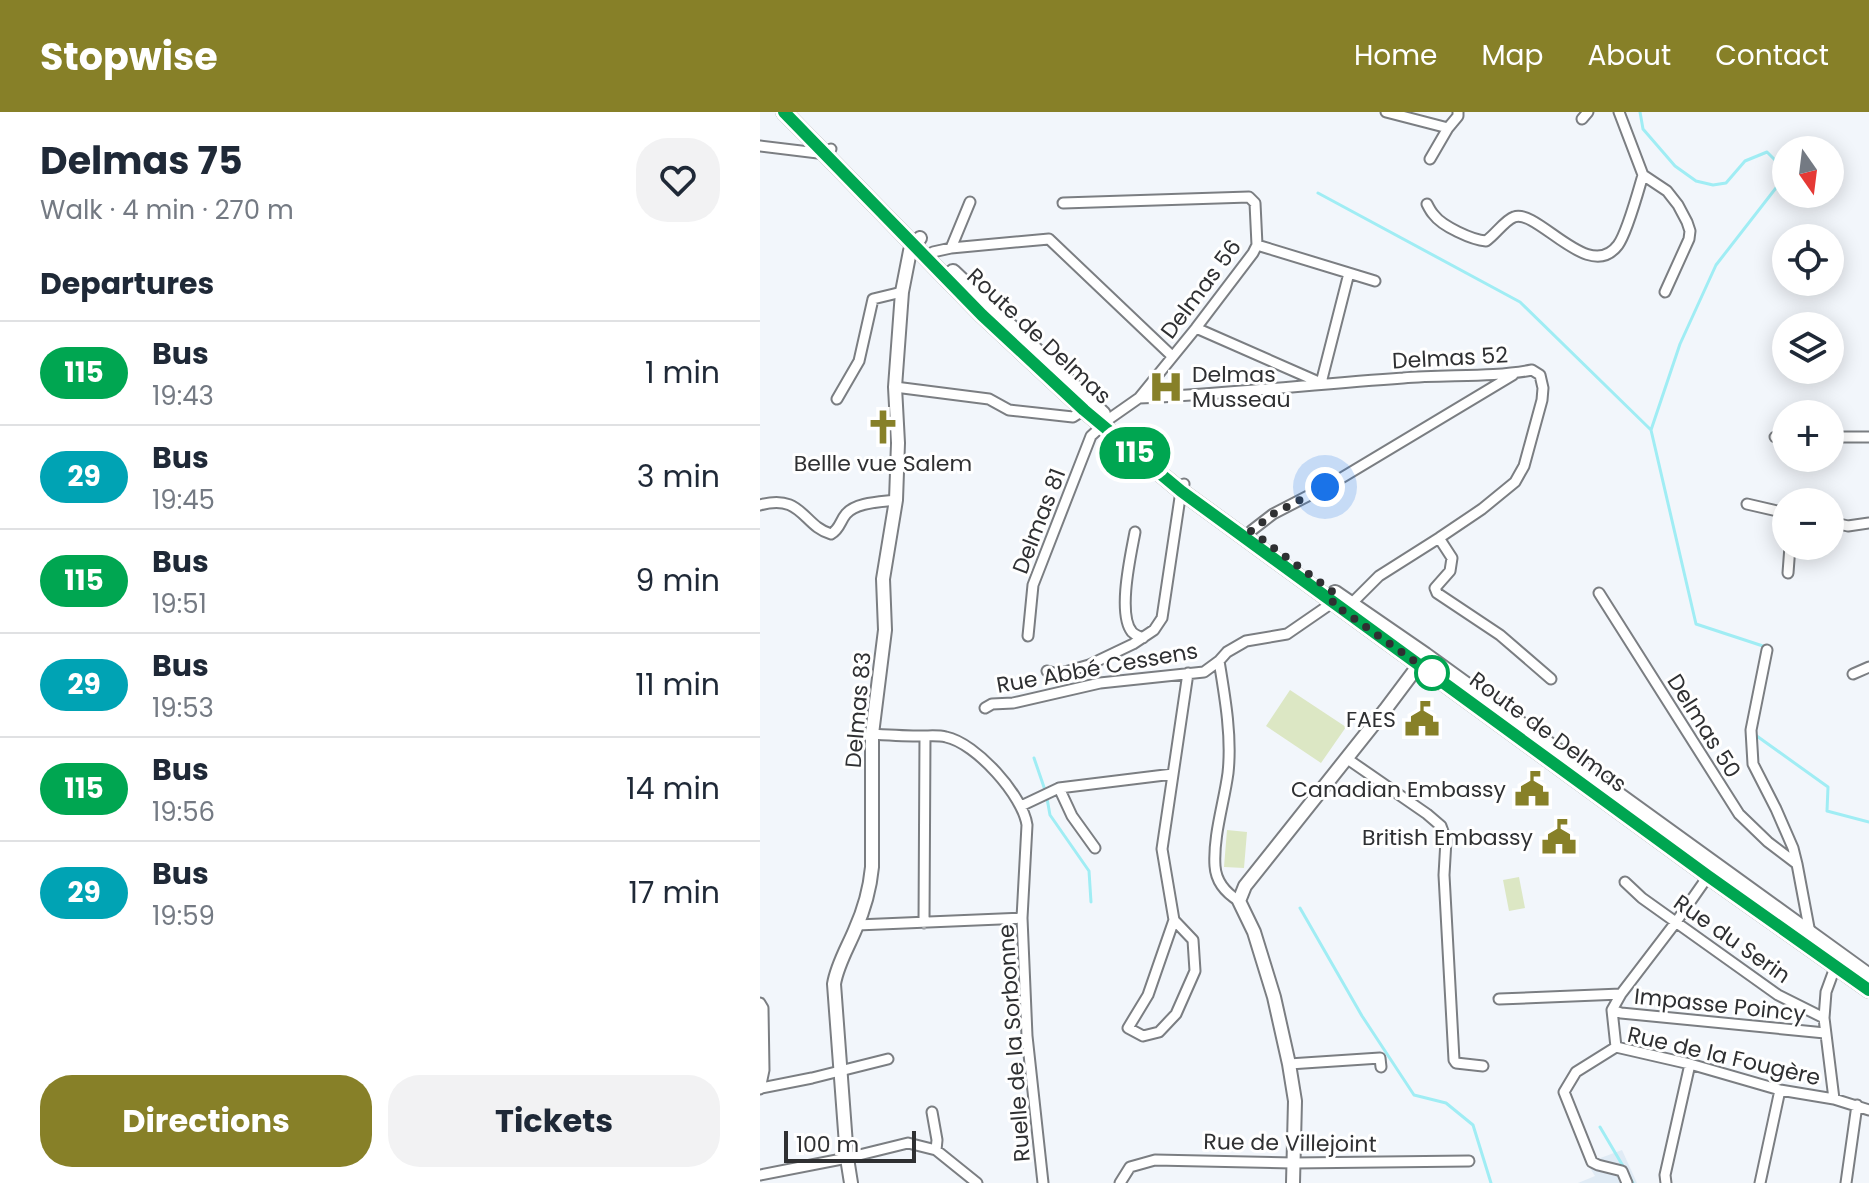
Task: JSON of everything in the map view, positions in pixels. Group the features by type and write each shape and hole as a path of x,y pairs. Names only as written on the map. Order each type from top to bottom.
{"main road":[{"name":"Route de Delmas","path":"784,112 917,241 982,315 1084,410 1106,422"},
{"name":"Route de Delmas","path":"795,112 828,152"},
{"name":"Route de Delmas","path":"917,241 933,252 1106,422 1183,488 1838,961 1869,976"},
{"name":"Route de Delmas","path":"1183,488 1251,531 1334,599 1351,604 1422,660"},
{"name":"Route de Delmas","path":"1712,871 1810,933 1869,990"}],"street":[{"path":"1386,112 1448,128"},
{"path":"1430,159 1458,112"},
{"path":"1619,112 1643,175 1667,191 1678,205 1690,231 1665,292"},
{"path":"760,146 828,152"},
{"path":"1427,204 1441,222 1475,239 1486,241 1511,218 1519,216 1534,222 1578,251 1600,255 1612,252 1622,240 1643,175"},
{"name":"Delmas 56","path":"1063,203 1249,197 1255,203 1257,245 1253,253 1139,398 1106,422"},
{"path":"951,248 970,202"},
{"path":"933,252 1049,239 1172,356"},
{"name":"Delmas 83","path":"851,1183 834,984 857,925 872,867 872,734 885,630 883,579 896,500 898,443 895,387 902,292 910,251 917,241"},
{"path":"1257,245 1375,281"},
{"path":"1196,328 1321,383 1349,273"},
{"path":"837,399 859,361 873,299 902,292"},
{"name":"Delmas 52","path":"1139,398 1421,376 1532,370 1540,375 1542,400 1524,466 1515,482 1482,509 1379,576 1351,604"},
{"path":"1251,531 1273,514 1333,483 1516,373"},
{"path":"895,387 989,399 1009,410 1073,417 1084,410"},
{"name":"Delmas 81","path":"1028,636 1033,585 1091,436 1106,422"},
{"path":"1844,437 1869,437"},
{"path":"1047,671 1058,674 1089,665 1154,630 1162,618 1183,488"},
{"path":"760,505 779,503 794,506 824,532 831,534 838,529 844,516 856,507 896,500"},
{"path":"1747,504 1772,510"},
{"path":"1844,525 1869,523"},
{"path":"1135,532 1125,606 1127,622 1133,633 1143,638"},
{"path":"1439,538 1452,558 1450,571 1435,588 1437,593 1500,635 1551,679"},
{"path":"1788,573 1789,560"},
{"name":"Delmas 50","path":"1599,593 1739,814 1797,864"},
{"name":"Rue Abbé Cessens","path":"985,708 992,704 1013,703 1100,683 1204,672 1227,652 1246,641 1287,634 1334,599"},
{"name":"Delmas 50","path":"1767,650 1751,730 1753,764 1793,848 1810,933"},
{"path":"1239,901 1245,886 1422,660"},
{"path":"1219,661 1229,757 1215,868 1220,885 1239,901 1254,932 1274,997 1295,1101 1293,1183"},
{"path":"1853,674 1869,667"},
{"path":"1174,920 1193,940 1195,971 1176,1014 1159,1032 1143,1036 1128,1028 1148,995 1174,920 1162,849 1188,673"},
{"path":"872,734 950,737 986,762 1021,806 1059,788 1173,774"},
{"path":"924,923 925,736"},
{"path":"1346,758 1441,826 1446,840 1444,875 1454,1060 1456,1063 1483,1066"},
{"path":"1059,788 1072,816 1095,848"},
{"name":"Ruelle de la Sorbonne","path":"1021,806 1027,825 1022,918 1027,1036 1043,1183"},
{"path":"1616,1047 1612,1010 1712,871"},
{"name":"Rue du Serin","path":"1625,882 1642,898 1778,995 1824,1018"},
{"path":"857,925 1022,918"},
{"path":"1834,1099 1824,1018 1826,992 1838,961"},
{"name":"Impasse Poincy","path":"1499,999 1621,994"},
{"path":"762,1006 764,1070 760,1088 888,1059"},
{"name":"Impasse Poincy","path":"1612,1010 1825,1033"},
{"name":"Rue de la Fougère","path":"1627,1183 1622,1171 1592,1162 1564,1092 1576,1072 1616,1047 1869,1110"},
{"path":"1289,1064 1380,1058 1381,1067"},
{"path":"1666,1183 1665,1175 1690,1064"},
{"path":"1760,1183 1780,1090"},
{"path":"1846,1183 1857,1105"},
{"path":"932,1112 936,1150"},
{"path":"760,1175 908,1143 936,1150 977,1183"},
{"name":"Rue de Villejoint","path":"1120,1183 1130,1167 1155,1160 1293,1163 1469,1161"}],"shaded area":[{"path":"1622,1150 1637,1183 1578,1183 1595,1176 1587,1163"}],"green space":[{"path":"1290,690 1346,727 1321,763 1266,726"},
{"path":"1227,830 1247,832 1244,868 1224,867"},
{"path":"1519,877 1525,908 1509,911 1503,880"}],"waterway":[{"path":"1640,112 1643,129 1675,166 1696,181 1713,185 1726,183 1745,161 1767,152 1772,157"},
{"path":"1318,193 1520,302 1650,429"},
{"path":"1766,647 1696,624 1651,430 1680,344 1716,265 1772,193"},
{"path":"1754,734 1828,787 1827,811 1869,822"},
{"path":"1034,758 1050,815 1089,871 1091,902"},
{"path":"1300,908 1362,1016 1414,1095 1446,1103 1473,1125 1491,1183"},
{"path":"1600,1127 1633,1183"}],"bus line":[{"name":"115","path":"784,112 982,315 1084,410 1181,491 1869,990"}],"place":[{"name":"Delmas Musseau","path":"1166,387"},
{"name":"Bellle vue Salem","path":"883,427"},
{"name":"FAES","path":"1422,719"},
{"name":"Canadian Embassy","path":"1532,789"},
{"name":"British Embassy","path":"1559,837"}],"route":[{"path":"1325,487 1273,514 1251,531 1337,595 1332,603 1444,682 1432,673"}]}
